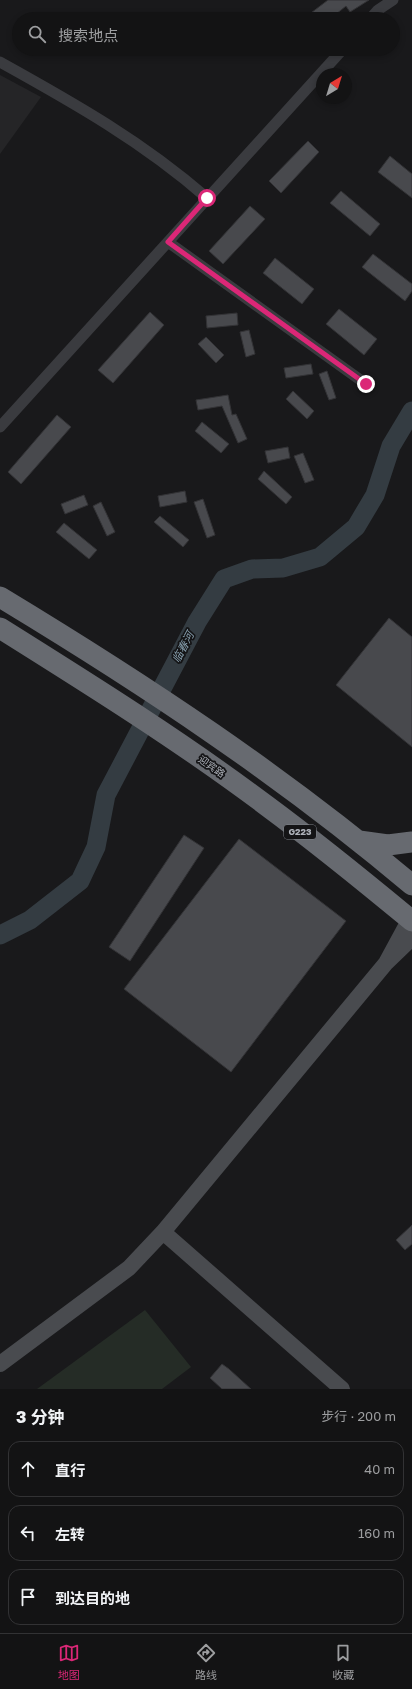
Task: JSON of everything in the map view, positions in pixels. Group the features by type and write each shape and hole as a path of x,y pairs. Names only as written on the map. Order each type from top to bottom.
{"highway":[{"name":"G223","path":"0,596 124,673 232,746 360,841 412,885"},
{"name":"迎宾路","path":"0,628 108,696 184,747 267,806 372,888 411,923"},
{"path":"360,841 388,845 412,842"}],"street":[{"path":"376,12 393,0"},
{"path":"0,427 337,56"},
{"path":"0,62 103,121 180,174 207,198"},
{"path":"168,242 366,384"},
{"path":"0,1364 129,1268 163,1232 386,963 411,923"},
{"path":"163,1232 342,1389"}],"shaded area":[{"path":"0,75 41,97 0,154"},
{"path":"145,1310 191,1367 162,1389 37,1389"}],"building":[{"path":"328,0 369,0 350,12 346,6 339,12 312,12"},
{"path":"308,141 319,152 281,193 269,181"},
{"path":"390,156 412,174 412,198 378,172"},
{"path":"341,191 380,224 370,236 330,203"},
{"path":"250,206 265,219 223,264 209,251"},
{"path":"373,254 412,284 412,291 405,301 362,267"},
{"path":"275,258 314,289 302,304 263,273"},
{"path":"339,309 377,339 364,355 326,324"},
{"path":"150,312 164,325 113,383 98,370"},
{"path":"237,313 238,325 207,328 206,316"},
{"path":"249,330 255,354 246,357 240,332"},
{"path":"206,337 224,355 216,363 198,344"},
{"path":"311,364 313,374 286,378 284,368"},
{"path":"327,371 336,398 329,400 319,374"},
{"path":"293,391 314,411 307,419 286,399"},
{"path":"228,395 232,415 236,414 247,439 238,443 222,406 198,410 196,400"},
{"path":"57,415 71,427 21,484 8,472"},
{"path":"202,422 229,444 221,453 195,431"},
{"path":"288,447 290,458 268,463 265,451"},
{"path":"303,453 314,480 305,483 294,456"},
{"path":"264,471 292,497 286,504 258,479"},
{"path":"185,491 187,502 160,507 158,496"},
{"path":"84,495 88,505 65,514 61,504"},
{"path":"203,499 215,535 207,538 194,502"},
{"path":"101,502 115,532 107,536 93,506"},
{"path":"160,516 189,540 183,547 154,522"},
{"path":"64,523 97,550 89,559 56,532"},
{"path":"389,618 412,637 412,747 336,685"},
{"path":"184,835 204,848 130,961 109,947"},
{"path":"239,839 346,921 231,1072 124,989"},
{"path":"412,1225 412,1244 405,1250 396,1240"},
{"path":"222,1364 251,1389 222,1389 210,1378"}],"waterway":[{"name":"临春河","path":"0,935 30,920 80,881 96,847 106,795 197,622 224,579 252,569 283,568 320,557 356,527 375,495 391,446 412,411"}],"route":[{"path":"207,198 168,242 366,384"}]}
